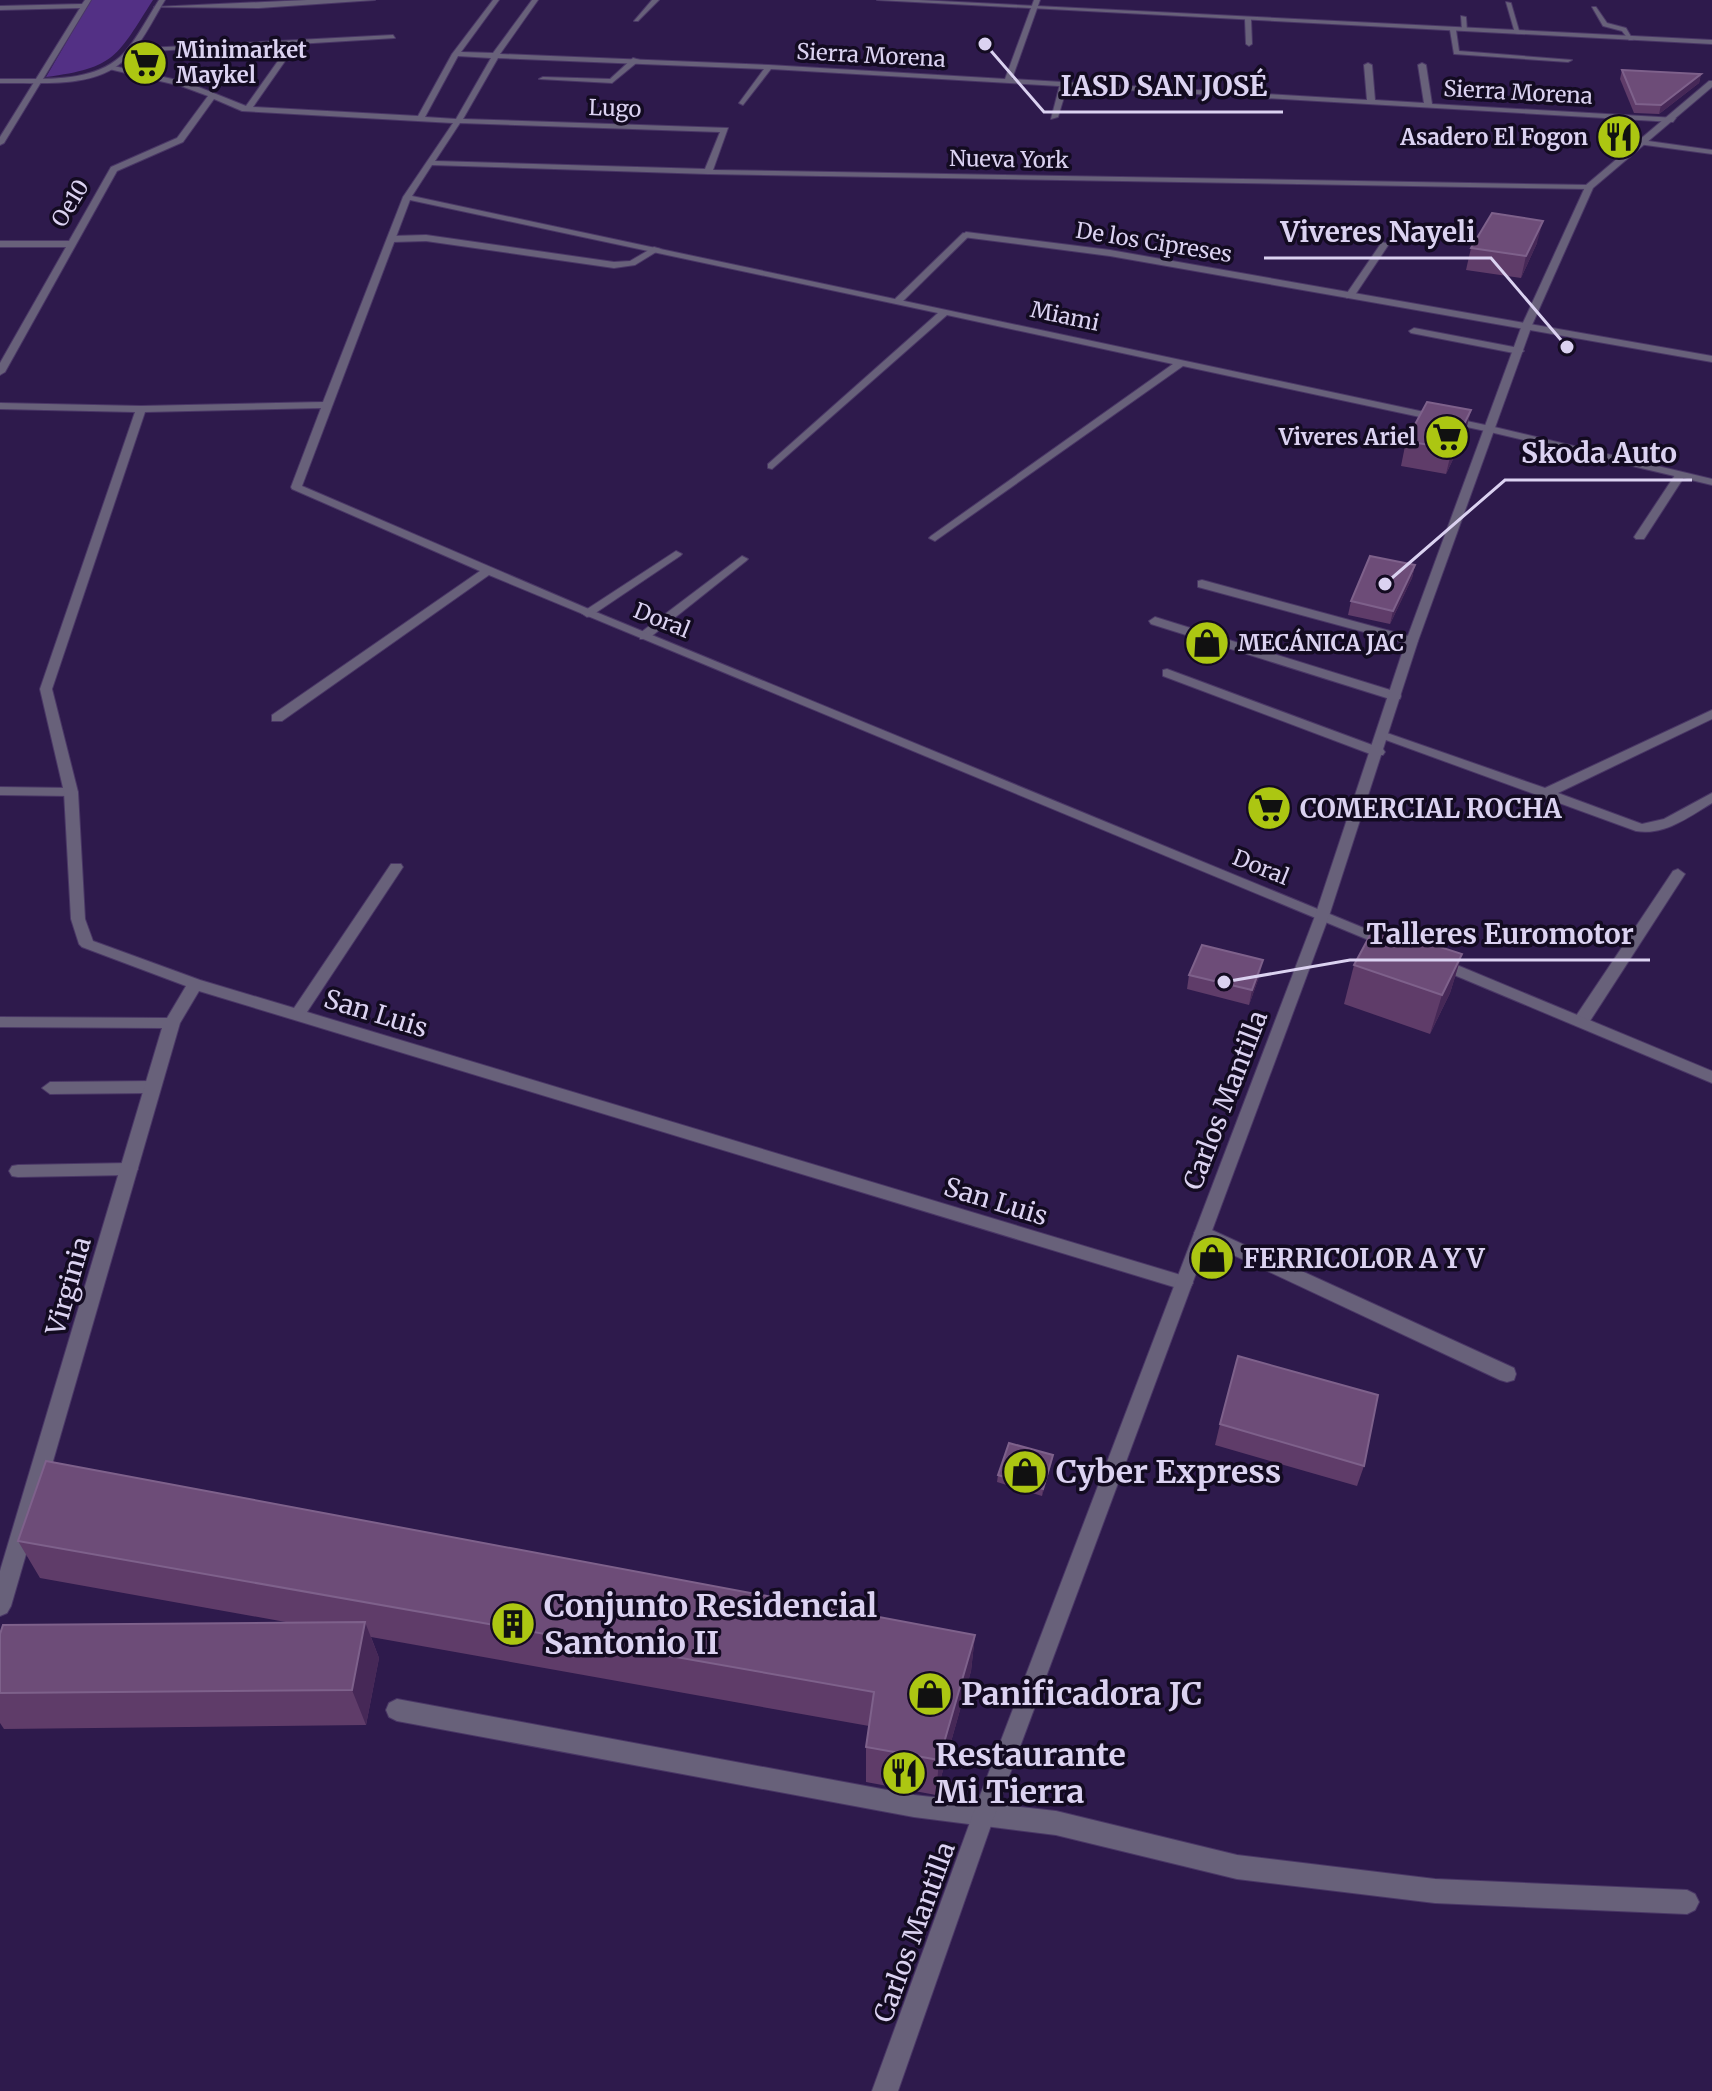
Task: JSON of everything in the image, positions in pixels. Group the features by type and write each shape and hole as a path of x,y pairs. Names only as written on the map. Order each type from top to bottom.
{"street":[{"path":"112,67 130,50 160,3 372,0"},
{"path":"421,117 456,54 496,0"},
{"name":"Doral","path":"535,0 504,41 458,121 407,197 296,487 587,613 1322,916 1709,1071"},
{"path":"636,20 656,0"},
{"path":"880,0 1035,4 1248,19 1712,42"},
{"path":"0,8 86,3"},
{"path":"0,143 86,3"},
{"path":"1508,3 1518,33"},
{"path":"1008,81 1035,4"},
{"path":"1594,8 1605,25 1625,29 1631,39"},
{"path":"1463,17 1465,30"},
{"path":"1248,19 1249,44"},
{"path":"1453,30 1456,53 1568,60"},
{"path":"130,50 393,37"},
{"path":"248,109 294,43"},
{"name":"Sierra Morena","path":"456,54 499,53 769,67 1673,120"},
{"path":"543,79 612,81 636,60"},
{"path":"1368,65 1371,102"},
{"path":"1422,65 1428,105"},
{"path":"0,81 42,79 112,67 214,94 248,109"},
{"path":"743,103 769,67"},
{"name":"Carlos Mantilla","path":"885,2091 984,1814 1322,916 1412,641 1527,325 1589,187 1641,142 1673,120 1712,83"},
{"path":"1054,117 1064,84"},
{"name":"Oe10","path":"0,372 69,244 114,169 180,140 214,94"},
{"path":"203,109 458,121"},
{"name":"Lugo","path":"458,121 725,130 708,172"},
{"path":"1641,142 1712,152"},
{"name":"Nueva York","path":"430,163 708,172 1589,187"},
{"name":"Miami","path":"407,197 1490,429 1712,482"},
{"name":"De los Cipreses","path":"898,301 966,235 1110,253 1712,359"},
{"path":"392,239 426,238 614,265 632,263 657,249"},
{"path":"0,244 69,244"},
{"path":"1350,296 1385,244"},
{"path":"772,466 946,311"},
{"path":"1414,331 1519,351"},
{"path":"935,538 1182,362"},
{"path":"0,406 141,409 329,405"},
{"name":"San Luis","path":"141,409 46,689 71,792 78,919 87,944 195,984 1184,1283"},
{"path":"1640,537 1681,474"},
{"path":"587,613 676,554"},
{"path":"644,636 742,559"},
{"path":"277,718 489,570"},
{"path":"1202,584 1412,641"},
{"path":"1155,621 1395,696"},
{"path":"1167,673 1380,744 1546,793 1641,828 1664,824 1712,797"},
{"path":"1546,793 1712,714"},
{"path":"0,791 71,792"},
{"path":"298,1014 396,867"},
{"path":"1582,1020 1678,874"},
{"name":"Virginia","path":"0,1606 172,1023 195,984"},
{"path":"0,1022 172,1023"},
{"path":"50,1088 153,1087"},
{"path":"18,1171 129,1169"},
{"path":"1203,1233 1507,1374"},
{"path":"397,1710 914,1806 1056,1823 1237,1867 1435,1891 1687,1902"}],"shaded area":[{"path":"91,0 153,0 122,47 112,56 87,69 46,77"}],"building":[{"path":"1622,70 1701,74 1661,105 1636,104"},
{"path":"1492,213 1543,221 1526,256 1471,248"},
{"path":"1427,402 1471,410 1452,449 1406,441"},
{"path":"1370,556 1415,565 1393,611 1351,601"},
{"path":"1375,926 1462,954 1442,995 1354,965"},
{"path":"1202,945 1263,960 1252,990 1189,975"},
{"path":"1238,1356 1378,1395 1364,1466 1220,1424"},
{"name":"Cyber Express","path":"1009,1443 1053,1455 1043,1489 998,1475"},
{"path":"46,1461 975,1635 939,1760 866,1747 874,1692 18,1541"},
{"path":"365,1622 352,1690 0,1693 0,1634 3,1625"}],"place":[{"name":"IASD SAN JOSÉ","path":"985,44"},
{"name":"Minimarket Maykel","path":"145,63"},
{"name":"Asadero El Fogon","path":"1619,137"},
{"name":"Viveres Nayeli","path":"1567,347"},
{"name":"Viveres Ariel","path":"1447,437"},
{"name":"Skoda Auto","path":"1385,584"},
{"name":"MECÁNICA JAC","path":"1207,643"},
{"name":"COMERCIAL ROCHA","path":"1269,808"},
{"name":"Talleres Euromotor","path":"1224,982"},
{"name":"FERRICOLOR A Y V","path":"1212,1258"},
{"name":"Cyber Express","path":"1025,1472"},
{"name":"Conjunto Residencial Santonio II","path":"513,1624"},
{"name":"Panificadora JC","path":"930,1694"},
{"name":"Restaurante Mi Tierra","path":"904,1773"}]}
